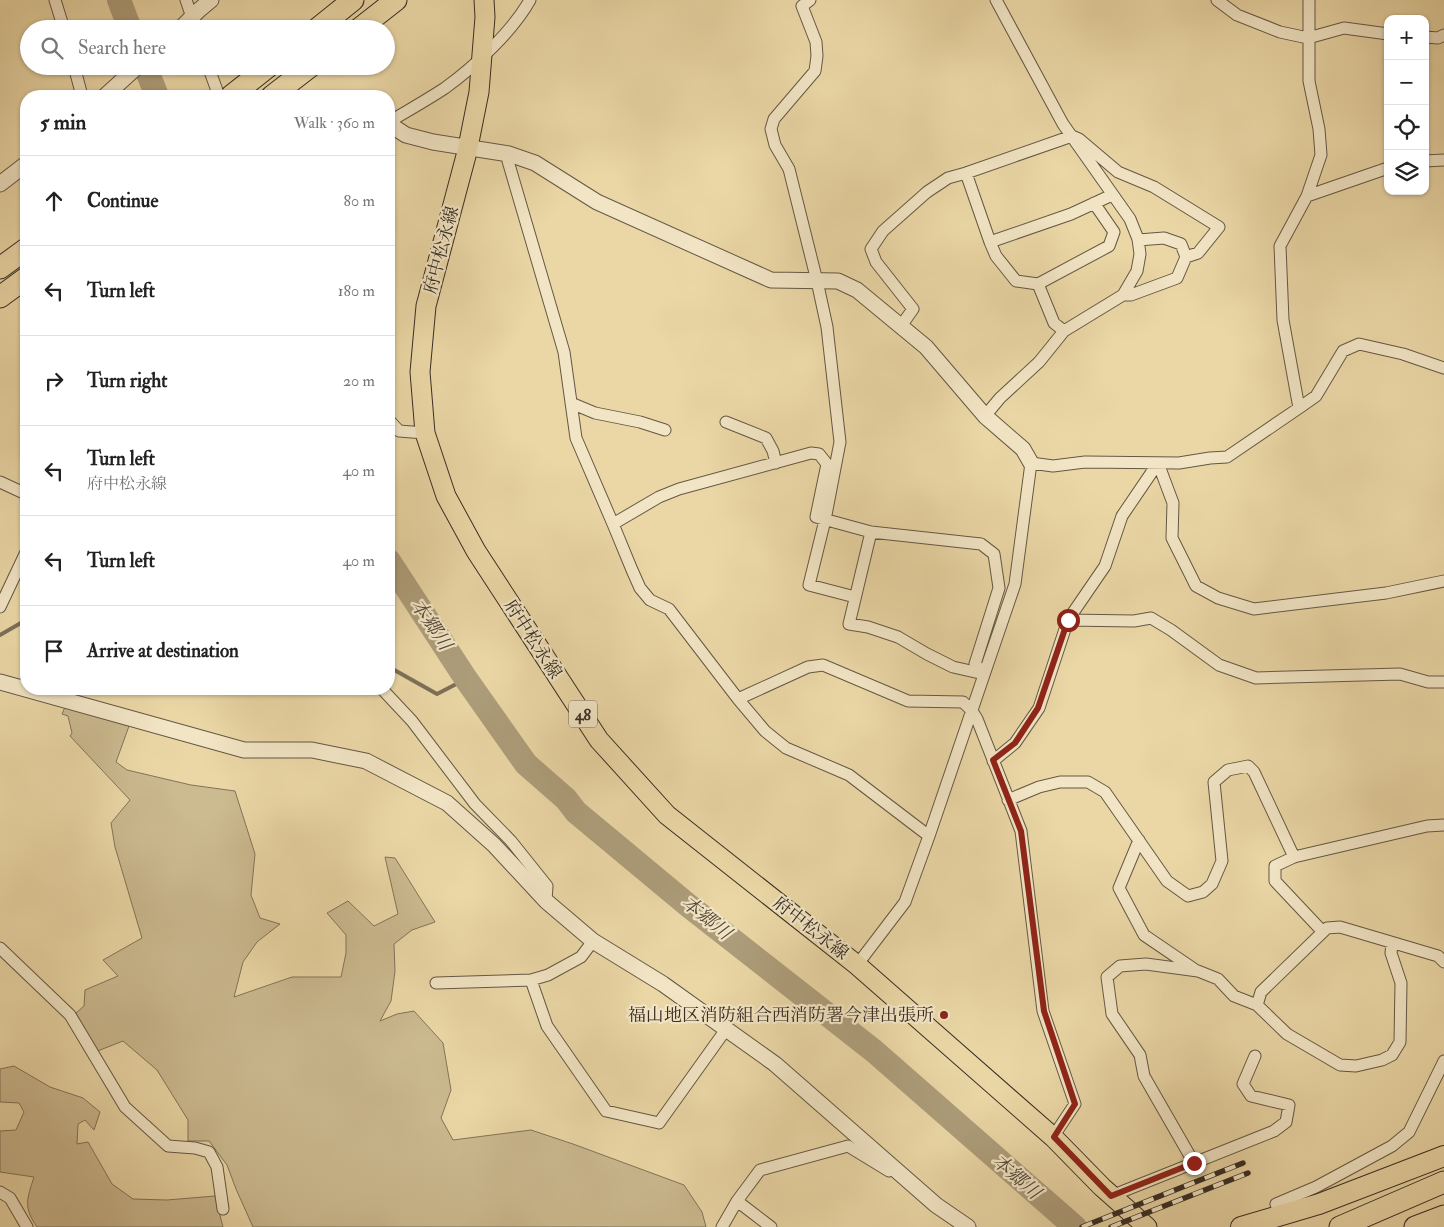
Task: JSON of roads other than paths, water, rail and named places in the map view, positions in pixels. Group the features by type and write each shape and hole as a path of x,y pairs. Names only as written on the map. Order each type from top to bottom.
{"highway":[{"path":"328,20 353,0"},
{"path":"370,20 396,0"},
{"path":"235,90 256,75"},
{"path":"280,90 299,75"},
{"path":"0,268 20,253"},
{"path":"0,297 20,282"},
{"path":"1241,1227 1319,1204 1444,1156"},
{"path":"1340,1227 1444,1182"},
{"path":"1415,1227 1444,1216"}],"main road":[{"name":"府中松永線","path":"484,0 485,18 479,92 468,146 426,306 420,372 425,433 446,496 476,551 600,740 667,815 858,965 1054,1137 1111,1196 1147,1227"}],"street":[{"path":"55,0 61,20"},
{"path":"186,0 193,20"},
{"path":"195,20 199,10 212,0"},
{"path":"395,119 445,88 482,57 511,28 523,13 530,0"},
{"path":"810,0 802,6 816,42 815,71 774,119 770,129 775,145 789,170 817,281 827,326 840,442 825,520 809,584 856,597"},
{"path":"985,416 1000,398 1039,362 1064,330 1123,295 1137,271 1140,254 1138,240 1130,219 1063,124 996,0"},
{"path":"1217,0 1237,15 1280,32 1308,38 1344,28 1384,33"},
{"path":"1299,408 1283,320 1280,246 1307,196 1321,155 1319,129 1309,81 1309,0"},
{"path":"1429,37 1438,38 1444,35"},
{"path":"76,75 80,90"},
{"path":"112,90 128,75"},
{"path":"215,75 226,90"},
{"path":"395,127 406,135 433,142 468,146 509,154 535,163 597,202 770,280 838,281 857,290 926,347 985,416 1023,449 1032,463 1015,584 929,836 904,902 858,965"},
{"path":"901,326 913,309 876,262 871,249 883,231 927,192 948,178 1072,136 1079,139 1118,172 1154,187 1219,227 1198,254 1186,257"},
{"path":"509,154 508,161 564,352 576,438 640,588 650,600 669,609 765,731 786,748 849,775 929,836"},
{"path":"1429,161 1443,161"},
{"path":"0,184 20,169"},
{"path":"1307,196 1384,169"},
{"path":"966,173 996,256 1016,281 1038,284 1109,246 1114,232 1097,207"},
{"path":"990,242 1097,207 1112,195"},
{"path":"1123,295 1131,295 1178,278 1186,257 1181,244 1164,238 1138,240"},
{"path":"1038,284 1054,323 1064,330"},
{"path":"1032,463 1052,466 1085,462 1179,463 1227,457 1316,396 1343,351 1359,344 1403,354 1444,368"},
{"path":"571,403 595,413 640,422 665,430"},
{"path":"726,422 766,438 773,451 776,463"},
{"path":"395,427 399,432 425,433"},
{"path":"613,524 658,497 679,488 811,453 820,454 827,464 816,517 871,532 981,544 994,554 999,588 975,664 984,674"},
{"path":"1158,463 1173,502 1172,538 1196,586 1218,598 1254,609 1386,593 1444,582"},
{"path":"993,760 1015,743 1038,708 1068,620 1105,566 1122,516 1158,463"},
{"path":"0,482 20,491"},
{"path":"871,532 849,624 868,627 898,637 927,654 953,666 984,674"},
{"path":"0,607 20,565"},
{"path":"1068,620 1134,621 1151,618 1171,630 1219,665 1256,678 1400,674 1428,682 1444,682"},
{"path":"738,699 808,667 823,665 908,701 963,702 972,711 977,719 1021,831 1044,1011 1075,1104 1054,1137"},
{"path":"0,682 20,688"},
{"path":"47,695 244,750 312,750 366,762 447,803 494,845 546,901 593,942 663,984 775,1064 936,1205 968,1227"},
{"path":"388,695 412,721 475,804 511,841 547,886 546,901"},
{"path":"1008,800 1038,787 1060,782 1088,782 1105,792 1167,881 1188,896 1203,892 1212,884 1222,861 1214,782 1228,770 1248,766 1254,772 1294,857"},
{"path":"1323,932 1275,881 1275,866 1294,857 1427,826 1444,825"},
{"path":"1139,840 1119,888 1144,935 1198,971 1218,979 1234,996 1257,1004 1288,1034 1340,1065 1356,1066 1382,1060 1392,1055 1400,1042 1401,983 1391,953 1392,943"},
{"path":"1257,1004 1261,992 1327,928 1340,927 1438,956 1444,962"},
{"path":"436,983 531,980 548,975 581,957 593,942"},
{"path":"0,948 70,1015 125,1107 168,1146 195,1148 209,1152 216,1167 223,1209"},
{"path":"1194,1163 1144,1076 1140,1055 1112,1014 1107,977 1120,966 1146,964 1198,971"},
{"path":"531,980 547,1026 606,1111 659,1123 727,1028"},
{"path":"1111,1196 1274,1131 1286,1122 1289,1106 1252,1096 1243,1084 1255,1056"},
{"path":"1280,1216 1276,1204 1316,1186 1392,1146 1409,1132 1444,1061"},
{"path":"722,1227 737,1201 760,1170 848,1146 913,1184"},
{"path":"0,1192 10,1198 27,1227"},
{"path":"737,1201 771,1227"}],"waterway":[{"name":"本郷川","path":"119,0 127,20"},
{"name":"本郷川","path":"149,75 155,90"},
{"name":"本郷川","path":"395,570 466,679 526,764 566,799 576,812 689,906 874,1051 1075,1227"},
{"path":"0,635 20,623"},
{"path":"395,670 437,694 466,679"}],"railway":[{"path":"1082,1227 1243,1163"},
{"path":"1111,1227 1248,1173"}],"place":[{"name":"福山地区消防組合西消防署今津出張所","path":"944,1015"}]}
